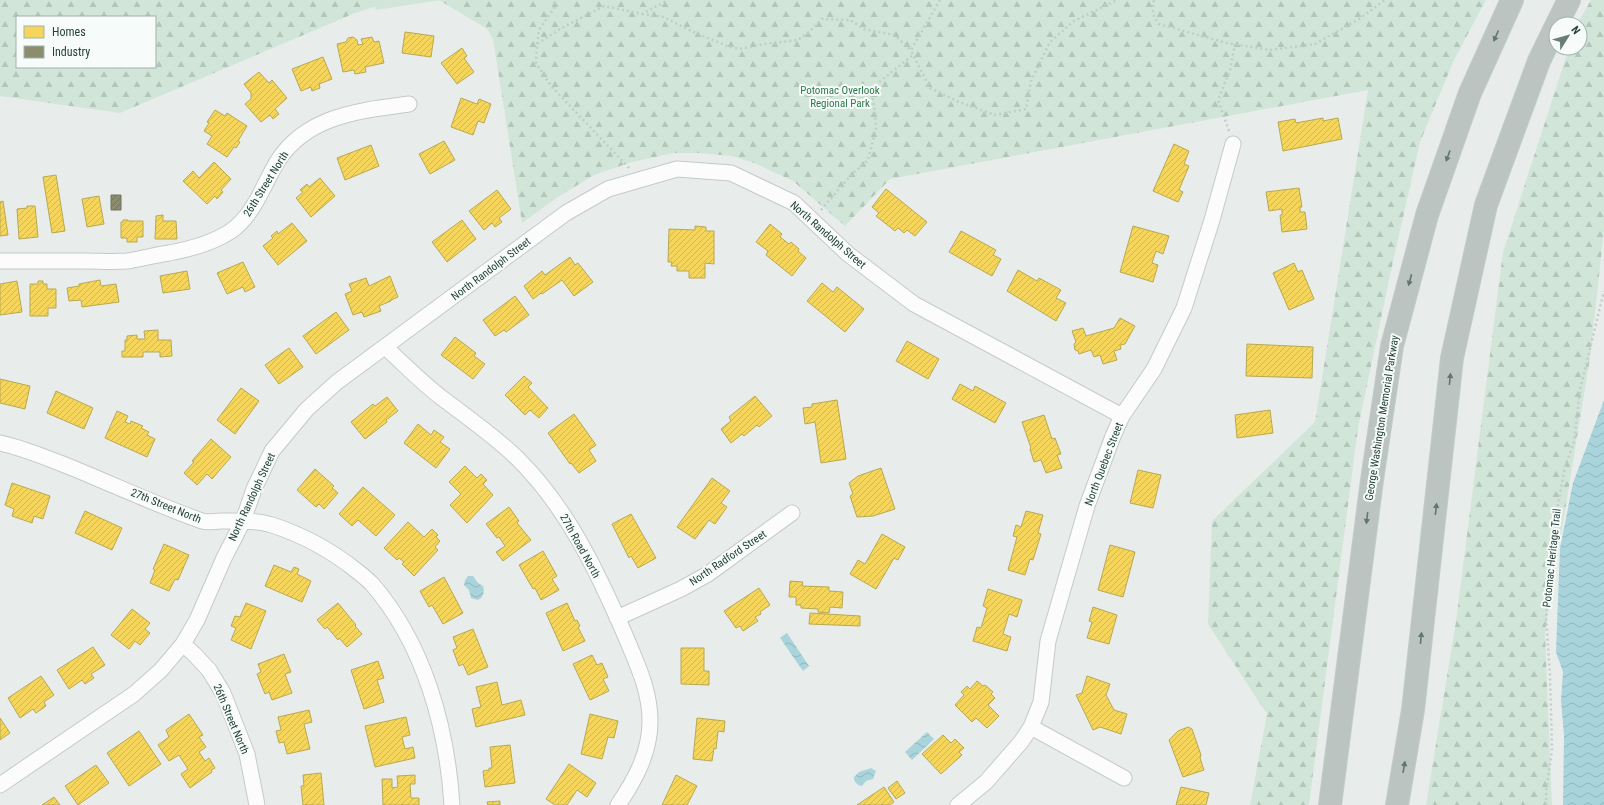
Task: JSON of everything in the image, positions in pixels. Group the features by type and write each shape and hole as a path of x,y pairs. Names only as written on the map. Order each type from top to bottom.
{"highway":[{"name":"George Washington Memorial Parkway","path":"1330,805 1372,480 1392,346 1427,215 1470,93 1512,0"},
{"path":"1560,16 1568,0"},
{"path":"1397,805 1414,710 1452,358 1486,205 1538,61 1548,41"}],"street":[{"name":"26th Street North","path":"0,261 127,261 190,249 206,244 232,231 242,221 256,202 275,165 296,139 311,129 334,118 373,109 409,104"},
{"name":"North Quebec Street","path":"958,805 986,782 1021,742 1031,727 1041,702 1048,641 1087,506 1122,416 1154,369 1184,308 1212,220 1233,144"},
{"name":"North Randolph Street","path":"0,785 134,694 161,670 183,644 197,620 224,558 243,521 254,489 272,451 308,409 337,382 566,213 608,189 677,169 731,173 794,203 848,254 914,304 1122,416"},
{"name":"27th Road North","path":"386,347 440,397 478,424 518,460 540,483 564,516 587,555 644,679 649,702 650,722 647,744 642,762 636,777 618,805"},
{"name":"27th Street North","path":"0,443 11,445 56,461 204,522 263,522 292,532 330,551 371,583 388,605 406,635 433,696 445,747 452,805"},
{"name":"North Radford Street","path":"617,618 681,589 708,574 792,513"},
{"name":"26th Street North","path":"183,644 209,670 223,693 247,754 257,805"},
{"path":"1031,727 1124,778"}],"path":[{"path":"555,0 554,8 539,30 536,63 551,86 640,180"},
{"path":"642,14 668,0"},
{"path":"911,50 940,0"},
{"path":"537,44 560,29 604,6 664,17 687,29 727,46 740,49 764,44 798,40 809,32 822,18 850,20 864,29 894,34 911,50 930,88 959,102 995,116 1026,109 1031,81 1050,42 1074,21 1118,0"},
{"path":"1154,0 1152,11 1154,19 1159,24 1235,44 1270,50 1314,44 1359,19 1385,0"},
{"path":"1233,144 1218,100 1230,70 1235,44"},
{"path":"813,220 851,175 868,160 876,130 872,96 878,83 913,55"},
{"name":"Potomac Heritage Trail","path":"1546,805 1546,791 1552,750 1550,675 1546,617 1554,525 1565,467 1574,442 1580,390 1604,292"}],"green space":[{"path":"0,0 394,0 353,14 120,113 0,96"},
{"path":"374,0 441,0 376,10"},
{"name":"Potomac Overlook Regional Park","path":"439,0 1486,0 1454,60 1420,142 1391,271 1358,428 1309,805 1250,805 1267,714 1208,624 1212,521 1315,422 1368,90 890,179 845,226 793,181 754,163 732,156 698,153 674,153 632,162 594,175 558,197 522,223 493,39 487,29"},
{"path":"1591,0 1604,0 1604,230 1590,358 1545,633 1552,805 1426,805 1456,621 1503,252 1566,56 1588,56 1588,16 1582,16"}],"water":[{"path":"1604,400 1604,805 1563,805 1564,736 1561,700 1563,672 1556,652 1560,548 1573,483"},
{"path":"468,576 473,576 478,583 483,586 483,594 478,600 471,598 469,590 464,585"},
{"path":"787,633 809,666 803,671 780,638"},
{"path":"927,732 934,739 912,760 905,752"},
{"path":"871,768 876,771 873,779 866,781 862,786 855,782 854,777 859,772"}],"building: Homes":[{"path":"405,32 434,36 431,57 402,53"},
{"path":"353,37 357,40 358,45 363,44 361,39 372,37 374,42 379,41 384,63 365,67 366,72 355,74 354,70 343,72 337,44 346,42 348,38"},
{"path":"462,48 467,56 464,58 474,72 457,84 441,63"},
{"path":"323,57 332,79 319,84 320,88 312,91 311,87 301,91 292,69"},
{"path":"259,72 269,83 272,80 287,98 275,109 279,114 273,119 270,115 261,122 245,104 251,99 251,93 244,84"},
{"path":"461,98 477,104 479,99 491,104 484,123 478,121 473,135 451,127"},
{"path":"215,110 225,116 227,113 247,126 238,141 240,142 236,148 234,147 227,157 207,144 212,136 204,131 209,123 207,122"},
{"path":"1323,118 1323,121 1338,118 1342,139 1283,151 1278,122 1295,119 1296,123"},
{"path":"444,141 455,160 430,174 419,154"},
{"path":"1174,144 1189,151 1184,164 1189,166 1179,190 1183,192 1178,202 1153,191"},
{"path":"371,145 379,166 345,180 337,158"},
{"path":"214,162 231,179 221,190 223,192 217,199 215,196 207,204 183,181 193,171 199,178"},
{"path":"56,175 65,231 52,233 43,177"},
{"path":"320,178 335,196 311,217 296,198 303,192 300,190 307,184 309,187"},
{"path":"1299,188 1302,207 1300,207 1300,212 1305,212 1307,229 1282,232 1280,215 1282,215 1282,209 1269,211 1266,192"},
{"path":"886,189 927,222 915,236 907,230 904,233 898,228 895,231 876,216 879,213 872,207"},
{"path":"497,190 511,209 499,218 502,222 495,227 492,223 484,230 469,211"},
{"path":"99,196 104,224 87,227 82,199"},
{"path":"3,201 8,235 0,236 0,202"},
{"path":"27,206 35,206 38,237 19,239 17,209 27,208"},
{"path":"163,215 163,221 176,221 177,239 155,239 156,216"},
{"path":"123,220 143,221 143,237 137,237 137,242 127,242 127,238 121,238 121,222 123,222"},
{"path":"462,220 476,239 447,262 432,242"},
{"path":"292,223 307,241 278,265 263,246 273,238 271,236 277,231 278,234"},
{"path":"770,224 782,234 780,237 789,244 791,242 806,258 792,276 766,255 768,251 756,242"},
{"path":"695,226 706,227 706,231 714,231 714,264 705,263 705,278 689,278 689,271 677,271 677,266 671,266 672,262 668,262 669,229 695,230"},
{"path":"1133,226 1169,236 1163,254 1156,251 1152,263 1158,265 1153,282 1120,272"},
{"path":"961,231 996,250 993,255 1001,259 992,276 949,252"},
{"path":"570,257 575,265 578,263 593,282 574,296 562,280 533,299 524,286 542,271 545,275"},
{"path":"243,262 255,287 245,292 243,287 227,294 217,273"},
{"path":"1294,263 1298,272 1302,270 1314,299 1289,310 1273,273"},
{"path":"1018,270 1037,281 1039,278 1061,290 1056,298 1066,303 1056,321 1007,291"},
{"path":"187,271 190,289 163,293 160,276"},
{"path":"390,276 398,297 379,306 381,311 364,317 362,312 353,315 345,294 352,291 349,284 366,278 369,286"},
{"path":"100,280 101,286 116,284 119,302 82,307 81,300 69,301 67,288"},
{"path":"17,281 22,312 0,315 0,284"},
{"path":"38,281 43,281 43,284 47,284 47,289 56,289 56,308 48,308 48,316 30,316 30,284 38,284"},
{"path":"822,283 833,292 837,287 864,309 845,332 807,301"},
{"path":"515,296 529,315 506,332 504,330 495,336 483,320"},
{"path":"336,312 349,330 316,354 303,336"},
{"path":"1120,318 1135,326 1125,344 1120,345 1121,349 1114,351 1117,360 1103,364 1100,355 1094,357 1091,350 1079,354 1078,351 1075,350 1074,344 1076,342 1072,331 1083,328 1086,336 1114,328"},
{"path":"158,330 158,340 171,340 172,356 160,357 160,352 143,352 143,357 122,357 122,351 125,351 125,340 127,340 127,336 137,335 137,339 145,339 144,331"},
{"path":"455,337 476,353 474,356 485,364 473,379 441,355"},
{"path":"907,341 939,359 928,379 896,361"},
{"path":"1247,344 1313,347 1312,378 1246,376"},
{"path":"289,348 303,367 279,384 265,365"},
{"path":"524,376 532,383 528,387 548,408 539,418 530,410 525,415 505,395"},
{"path":"0,379 30,386 25,409 0,403"},
{"path":"960,384 973,391 975,386 1006,403 995,423 952,399"},
{"path":"241,388 259,401 235,434 217,420"},
{"path":"56,391 93,408 84,429 47,413"},
{"path":"755,396 772,416 759,427 757,425 744,436 742,434 731,443 721,429 731,421 729,417"},
{"path":"387,397 398,411 386,420 387,422 365,439 351,422 373,404 375,406"},
{"path":"837,400 846,459 821,463 815,422 805,424 803,408 812,407 812,404"},
{"path":"1270,410 1273,433 1237,438 1235,415"},
{"path":"117,411 128,416 125,422 130,424 131,421 143,426 141,428 149,432 147,435 155,439 147,457 105,438"},
{"path":"574,414 596,445 589,450 596,461 579,473 571,463 570,464 548,433"},
{"path":"1044,415 1052,439 1055,438 1061,454 1057,455 1062,468 1046,473 1041,460 1034,462 1022,422"},
{"path":"418,424 431,435 434,430 444,437 440,442 450,449 436,468 404,443"},
{"path":"211,439 231,457 212,479 207,474 197,485 184,473"},
{"path":"465,466 477,478 481,474 487,480 483,484 493,495 467,523 450,505 461,494 449,482"},
{"path":"881,468 895,509 873,516 857,517 850,496 853,494 849,483 858,476"},
{"path":"315,469 334,486 332,488 338,493 324,509 319,504 316,507 297,490"},
{"path":"1138,470 1161,475 1153,508 1130,503"},
{"path":"712,478 730,491 721,503 727,507 715,524 709,520 695,539 677,527"},
{"path":"12,483 50,496 43,519 34,516 32,523 12,516 14,509 5,505"},
{"path":"363,487 395,515 376,536 358,520 352,526 339,514"},
{"path":"509,507 519,521 517,523 531,540 503,561 496,552 505,546 499,537 497,538 486,524"},
{"path":"85,511 122,528 112,550 75,533"},
{"path":"1026,511 1043,515 1038,533 1041,534 1033,560 1030,559 1025,575 1008,570 1017,537 1013,536 1016,525 1021,527"},
{"path":"631,514 656,558 638,568 631,556 629,558 612,524"},
{"path":"408,522 424,537 432,529 438,535 436,537 440,541 435,547 438,550 414,576 402,564 404,562 399,558 397,560 384,548"},
{"path":"882,534 905,547 898,560 894,558 876,589 850,574 858,560 865,564"},
{"path":"164,544 189,555 178,580 175,579 169,591 150,583 155,570 153,569"},
{"path":"1110,545 1135,552 1123,597 1098,590"},
{"path":"543,551 557,576 552,579 559,590 541,600 535,588 533,589 519,565"},
{"path":"274,565 291,572 294,567 299,569 297,574 311,581 302,602 265,586"},
{"path":"444,577 463,613 443,624 432,605 429,607 420,591"},
{"path":"790,581 803,582 802,586 829,587 829,591 843,592 842,608 830,607 829,613 818,612 818,609 801,608 801,605 796,605 796,597 789,597"},
{"path":"759,588 770,605 760,612 761,614 755,617 758,621 743,631 740,626 736,628 724,611"},
{"path":"988,589 1022,600 1017,617 1009,614 1003,634 1011,637 1007,651 973,641 977,627 981,628 987,608 983,606"},
{"path":"246,603 266,611 251,649 231,640 236,628 231,626 235,616 240,617"},
{"path":"338,603 362,634 347,647 339,638 338,640 327,627 325,629 317,620"},
{"path":"567,603 575,621 577,620 580,626 578,627 585,641 563,651 546,613"},
{"path":"1093,607 1117,615 1109,644 1087,638 1092,622 1089,621"},
{"path":"132,609 150,623 145,629 150,633 140,645 135,641 129,649 111,635"},
{"path":"810,613 860,616 860,626 809,624"},
{"path":"473,629 488,667 468,675 463,664 459,666 453,650 457,648 453,637"},
{"path":"93,647 105,665 91,674 94,678 85,684 82,680 69,689 57,670"},
{"path":"681,648 704,648 704,671 709,671 709,685 681,684"},
{"path":"284,654 291,672 285,674 292,693 272,700 269,692 265,694 257,674 261,672 258,664"},
{"path":"592,655 597,665 602,663 608,677 603,679 609,691 590,700 573,664"},
{"path":"378,661 384,678 377,680 384,702 364,709 351,670"},
{"path":"41,676 54,695 44,702 46,706 36,713 33,709 20,718 8,698"},
{"path":"1087,676 1110,684 1106,695 1114,710 1127,714 1121,734 1100,727 1093,730 1076,695 1082,693"},
{"path":"977,681 983,686 985,685 993,692 991,694 995,698 988,705 999,716 987,728 976,718 972,722 955,705 964,695 961,692 967,686 970,689"},
{"path":"497,682 502,705 521,700 525,715 476,727 472,709 481,707 476,687"},
{"path":"309,710 312,722 304,724 310,749 287,754 284,742 279,743 276,731 281,730 278,717"},
{"path":"189,714 203,735 199,737 206,747 199,752 205,761 209,758 215,768 211,770 212,772 190,788 181,774 188,769 179,755 169,761 158,745 169,737 166,730"},
{"path":"590,714 618,721 614,738 608,737 602,759 581,754"},
{"path":"406,717 410,735 402,737 405,749 413,747 415,758 375,767 365,726"},
{"path":"0,718 10,733 0,740"},
{"path":"697,718 725,721 724,732 718,731 716,749 714,748 712,761 693,759"},
{"path":"1188,727 1192,729 1201,755 1200,758 1204,770 1183,777 1169,740 1178,731"},
{"path":"139,731 161,764 129,786 107,753"},
{"path":"943,735 951,743 955,739 964,748 959,752 962,755 941,774 922,754"},
{"path":"510,745 515,783 485,787 483,771 492,768 490,747"},
{"path":"569,764 596,783 587,797 577,790 567,805 555,805 546,799"},
{"path":"96,765 109,783 78,805 65,786"},
{"path":"321,773 324,805 303,805 301,786 304,786 303,775"},
{"path":"415,775 415,784 410,784 411,798 419,798 419,805 383,805 382,779 392,779 392,788 398,787 397,776"},
{"path":"676,775 697,786 687,805 662,805"},
{"path":"897,781 905,793 896,799 888,788"},
{"path":"884,787 894,802 890,805 857,805"},
{"path":"1181,787 1209,793 1206,805 1176,805"},
{"path":"54,797 60,805 42,805"},
{"path":"500,801 500,805 488,805 487,802"}],"building: Industry":[{"path":"111,195 121,195 121,210 111,210"}]}
